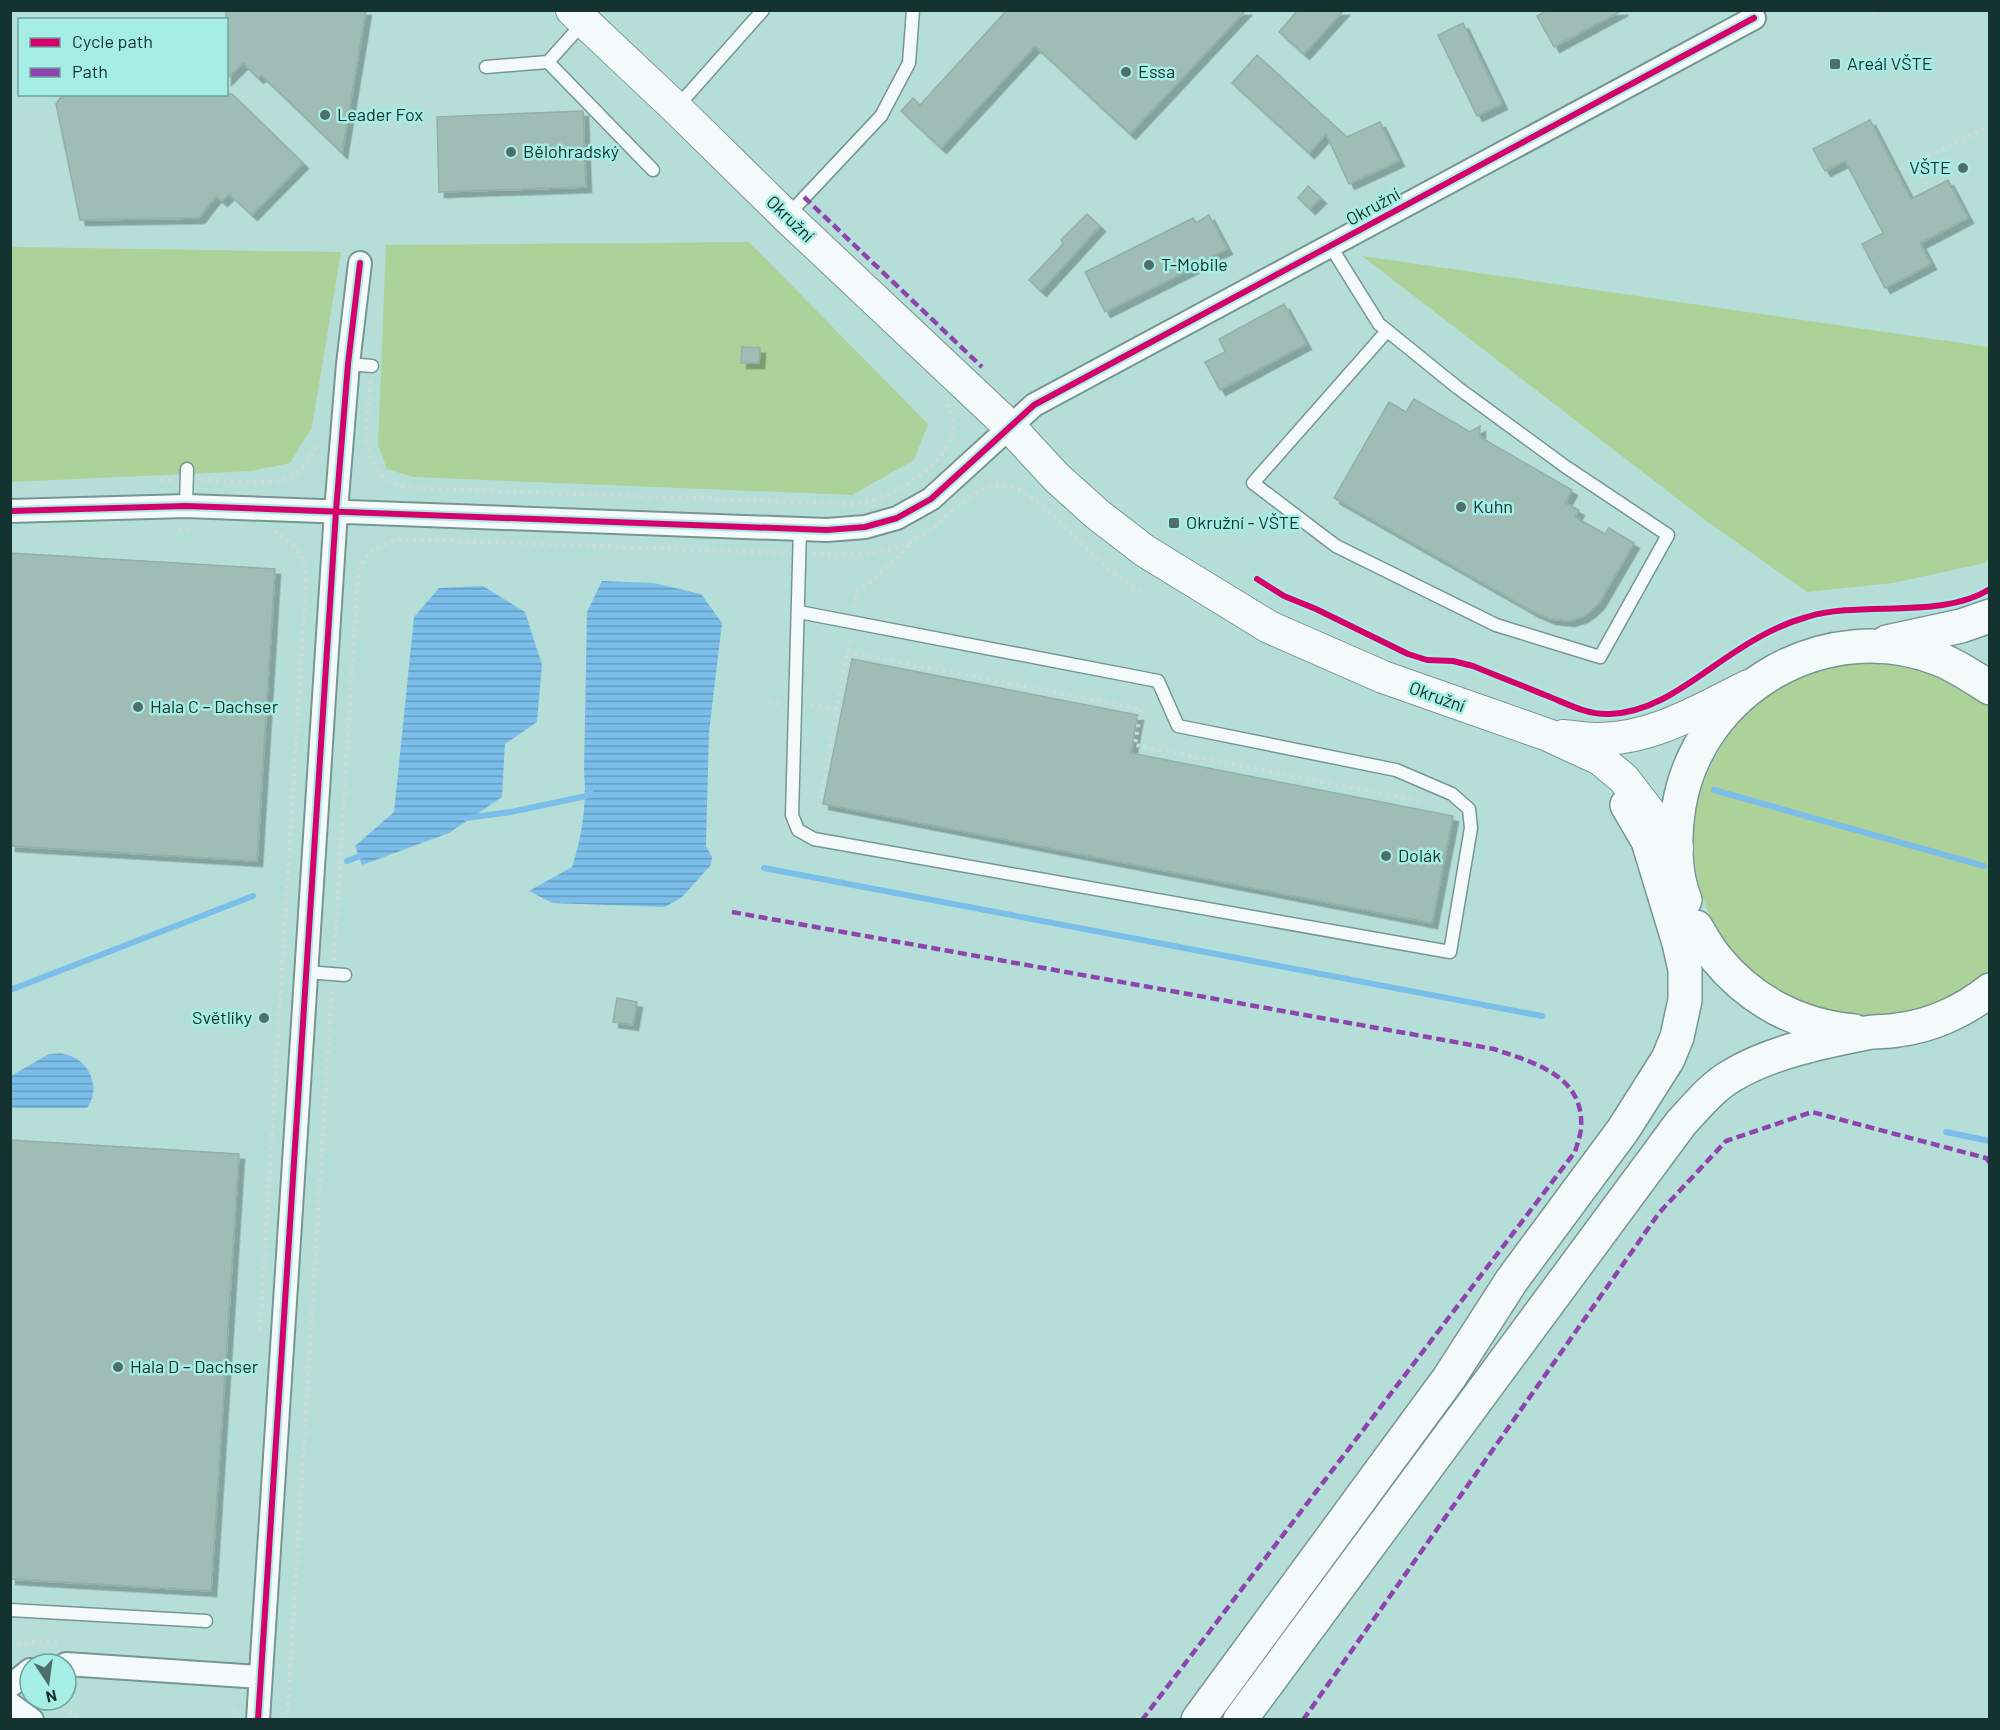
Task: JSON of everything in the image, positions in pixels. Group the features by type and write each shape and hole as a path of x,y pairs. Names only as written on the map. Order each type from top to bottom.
{"highway":[{"path":"1871,646 1961,626 1989,616"},
{"path":"1868,1033 1833,1029 1799,1020 1767,1004 1738,983 1714,957 1696,927 1683,894 1676,823 1681,790 1692,759 1708,730 1730,705 1755,683 1780,668 1808,656 1837,648 1871,646 1905,649 1938,658 1969,673 1989,688"},
{"path":"1198,1719 1449,1378 1512,1280 1628,1122 1668,1059 1677,1037 1685,1000 1685,970 1679,942 1648,841 1627,805"},
{"path":"1449,1378 1517,1299 1683,1072 1698,1037 1705,997 1704,967 1696,927"},
{"path":"1240,1719 1681,1122 1730,1076 1753,1065 1784,1053 1868,1033 1900,1030 1931,1022 1961,1010 1989,991"}],"main road":[{"name":"Okružní","path":"578,16 1009,426 1057,478 1097,514 1145,551 1269,627 1383,677 1548,735 1600,759 1624,779 1677,848"},
{"name":"Okružní","path":"1548,735 1596,739 1623,737 1653,730 1673,723 1755,683"},
{"path":"1471,709 1590,769 1627,805"}],"street":[{"name":"Okružní","path":"1009,426 1034,405 1755,18"},
{"path":"258,1719 249,1676 306,972 336,511 348,364 360,263"},
{"path":"10,511 186,506 800,529 865,527 897,518 931,499 1009,426"},
{"path":"78,1665 249,1676"},
{"path":"10,1704 32,1719"}],"lane":[{"path":"787,217 881,116 909,63 913,10"},
{"path":"676,108 760,12"},
{"path":"548,63 578,16"},
{"path":"486,67 548,63 652,170"},
{"path":"1331,247 1378,324 1388,332 1458,388 1548,454 1668,535 1600,657 1496,625 1336,546 1253,483 1388,332"},
{"path":"348,364 372,366"},
{"path":"186,506 187,474"},
{"path":"798,612 1158,681 1178,726 1396,770 1452,794 1469,809 1471,828 1450,952 814,839 798,830 792,815 800,529"},
{"path":"306,972 339,975"},
{"path":"10,1610 206,1621"}],"path":[{"path":"1873,14 1879,10"},
{"path":"1901,169 1989,126"},
{"path":"1915,162 1927,185"},
{"path":"372,366 367,450 373,465 382,476 395,483 413,488 862,502 892,494 911,482 938,458 948,445 953,431 952,416 946,403"},
{"path":"160,480 187,474 270,483 282,481 295,475 307,462 316,446"},
{"path":"287,1719 339,975 358,573 366,557 375,548 390,541 403,539 799,554 864,554 912,542 929,531 974,493 985,487 1001,485 1014,487 1029,495 1101,563 1140,592"},
{"path":"177,530 201,530"},
{"path":"260,1333 306,580 302,556 294,545 283,536 267,531"},
{"path":"819,806 857,592 903,553 912,542"},
{"path":"847,652 1141,709 1135,745 1419,801"},
{"path":"232,1719 249,1676"}],"green space":[{"path":"749,242 928,424 914,460 852,495 413,477 387,469 378,445 386,245"},
{"path":"10,248 341,252 312,427 290,463 252,471 11,482"},
{"path":"1362,256 1989,347 1989,558 1985,563 1893,583 1807,592 1705,520"},
{"path":"1869,663 1918,670 1948,680 1989,708 1989,975 1925,1011 1887,1019 1851,1018 1828,1013 1788,997 1755,974 1728,945 1708,911 1696,873 1694,834 1700,793 1717,754 1734,728 1750,710 1781,687 1810,674 1834,667"}],"water":[{"path":"602,581 654,583 701,594 722,623 709,732 706,846 712,857 711,865 682,897 665,907 552,903 529,891 572,867 579,844 585,796 587,612"},
{"path":"483,586 525,612 542,665 537,722 505,744 502,797 449,833 362,865 355,846 394,812 414,617 439,588"},
{"path":"49,1054 73,1057 86,1068 93,1083 93,1092 87,1108 11,1108 11,1076"}],"building":[{"name":"Leader Fox","path":"226,10 366,10 342,153 261,75 258,78 243,63 228,78 228,18 226,18"},
{"name":"Essa","path":"1007,10 1246,10 1130,134 1035,46 941,148 901,111 913,98 920,105"},
{"path":"1298,10 1344,10 1304,54 1279,32"},
{"path":"1548,10 1623,10 1554,47 1537,16"},
{"path":"1463,23 1502,104 1477,116 1438,35"},
{"path":"1257,55 1347,137 1380,122 1399,161 1349,184 1326,134 1309,153 1232,83"},
{"path":"232,94 303,163 252,215 229,194 222,201 216,196 199,218 80,220 56,104 62,96 228,96"},
{"name":"Bělohradský","path":"583,111 586,187 439,192 437,117"},
{"path":"1870,120 1911,199 1948,180 1968,218 1920,243 1931,264 1885,288 1862,244 1883,233 1845,161 1825,171 1813,149"},
{"path":"1308,186 1321,198 1310,209 1298,198"},
{"path":"1087,214 1100,226 1041,291 1029,280 1063,244 1061,240"},
{"name":"T-Mobile","path":"1209,215 1227,249 1105,312 1085,272 1193,218 1196,223"},
{"path":"1284,304 1306,344 1220,390 1205,362 1225,352 1219,339"},
{"path":"742,347 760,348 759,363 741,363"},
{"name":"Kuhn","path":"1414,399 1470,432 1480,426 1480,437 1572,490 1565,503 1579,510 1575,517 1605,534 1609,528 1634,543 1599,603 1591,611 1569,621 1550,619 1532,611 1334,498 1389,402 1406,412"},
{"name":"Hala C – Dachser","path":"10,553 275,569 257,861 10,846"},
{"path":"852,659 1138,715 1131,753 1453,816 1432,923 823,804"},
{"path":"617,998 637,1002 633,1025 613,1022"},
{"name":"Hala D – Dachser","path":"10,1140 239,1154 211,1591 10,1579"}],"waterway":[{"path":"1714,790 1984,866"},
{"path":"466,818 511,812 586,796 590,792"},
{"path":"347,861 363,855"},
{"path":"764,868 1542,1016"},
{"path":"10,990 253,896"},
{"path":"1946,1132 1990,1141"}],"marked path":[{"path":"804,197 982,367"},
{"path":"732,912 1494,1049 1540,1066 1554,1074 1575,1096 1580,1111 1581,1129 1575,1152 1142,1720"},
{"path":"1303,1720 1659,1213 1726,1141 1812,1112 1986,1158 1990,1163"}],"cycle path":[{"path":"10,511 186,506 827,530 865,527 897,518 931,499 1034,405 1754,18"},
{"path":"258,1720 336,511 348,364 360,263"},
{"path":"1257,579 1284,596 1408,654 1427,660 1453,661 1473,666 1576,708 1601,714 1627,712 1661,700 1754,640 1807,617 1829,612 1948,604 1990,589"}],"place":[{"name":"Areál VŠTE","path":"1835,64"},
{"name":"Essa","path":"1126,72"},
{"name":"Leader Fox","path":"325,115"},
{"name":"Bělohradský","path":"511,152"},
{"name":"VŠTE","path":"1963,168"},
{"name":"T-Mobile","path":"1149,265"},
{"name":"Kuhn","path":"1461,507"},
{"name":"Okružní - VŠTE","path":"1174,523"},
{"name":"Hala C – Dachser","path":"138,707"},
{"name":"Dolák","path":"1386,856"},
{"name":"Světlíky","path":"264,1018"},
{"name":"Hala D – Dachser","path":"118,1367"}]}
